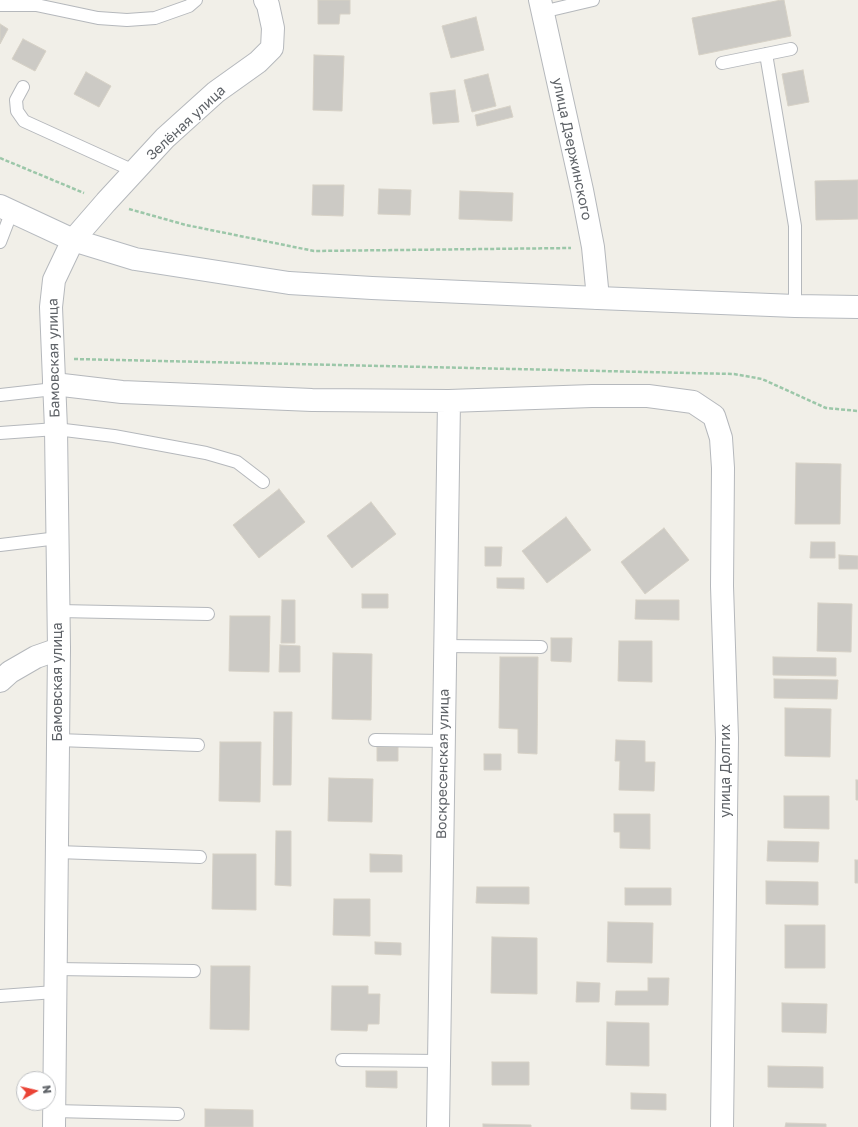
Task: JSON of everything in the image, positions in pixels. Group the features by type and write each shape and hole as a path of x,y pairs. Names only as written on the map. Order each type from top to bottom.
{"street":[{"name":"Зелёная улица","path":"72,240 165,138 216,92 258,62 272,48 273,28 268,5 265,0"},
{"name":"улица Дзержинского","path":"541,6 582,190 593,247 598,298"},
{"path":"6,209 72,240 135,259 289,283 598,298 858,307"},
{"name":"Бамовская улица","path":"54,1119 59,611 56,429 51,307 54,280 72,240"},
{"path":"54,387 122,392 312,400 449,401"},
{"name":"улица Долгих","path":"449,401 592,396 648,396 693,402 714,416 721,438 723,468 722,586 727,738 722,1127"},
{"name":"Воскресенская улица","path":"438,1127 449,401"},
{"path":"0,681 10,672 36,657 59,649"}],"lane":[{"path":"0,5 36,5 98,18 127,20 154,18 189,6 196,0"},
{"path":"541,6 593,0"},
{"path":"722,63 791,49"},
{"path":"766,54 795,226 795,306"},
{"path":"23,87 16,100 16,111 24,120 134,171"},
{"path":"0,242 6,209"},
{"path":"0,395 54,387"},
{"path":"0,434 56,429 114,436 206,453 237,462 263,482"},
{"path":"0,545 58,538"},
{"path":"59,611 208,614"},
{"path":"445,646 541,647"},
{"path":"58,740 198,746"},
{"path":"375,740 444,742"},
{"path":"57,852 200,857"},
{"path":"56,969 194,971"},
{"path":"0,996 55,992"},
{"path":"342,1060 439,1061"},
{"path":"54,1119 178,1114"}],"path":[{"path":"0,158 106,202 186,225 314,250 593,247"},
{"path":"53,358 734,374 762,379 826,408 858,411"}],"building":[{"path":"318,0 350,0 350,14 340,14 339,24 318,24"},
{"path":"784,0 791,36 699,55 692,18"},
{"path":"476,17 484,50 451,58 442,26"},
{"path":"0,24 8,29 0,44"},
{"path":"23,39 46,51 35,71 12,59"},
{"path":"314,55 344,56 342,111 313,110"},
{"path":"803,70 809,102 788,106 782,74"},
{"path":"86,72 111,86 99,107 74,94"},
{"path":"488,74 496,106 472,112 464,80"},
{"path":"455,90 459,122 433,124 430,93"},
{"path":"510,106 513,117 477,126 475,115"},
{"path":"858,180 858,219 816,220 815,181"},
{"path":"313,185 344,185 343,216 312,215"},
{"path":"379,189 411,190 410,215 378,214"},
{"path":"460,191 513,193 512,221 459,219"},
{"path":"796,463 841,464 840,524 795,524"},
{"path":"279,489 305,522 259,558 233,525"},
{"path":"371,502 396,534 352,568 327,536"},
{"path":"566,517 591,550 547,583 522,551"},
{"path":"664,528 689,560 645,594 621,562"},
{"path":"811,542 835,542 835,558 810,558"},
{"path":"485,547 502,547 501,566 485,566"},
{"path":"839,555 858,556 858,569 839,569"},
{"path":"497,578 524,578 524,589 497,588"},
{"path":"362,594 388,594 388,608 362,608"},
{"path":"282,600 295,600 295,643 281,643"},
{"path":"636,600 679,600 679,620 635,619"},
{"path":"818,603 852,604 851,652 817,651"},
{"path":"230,616 270,616 269,672 229,671"},
{"path":"551,638 572,638 571,662 551,661"},
{"path":"619,641 652,641 652,682 618,681"},
{"path":"280,645 300,646 300,672 279,672"},
{"path":"333,653 372,654 371,720 332,719"},
{"path":"500,657 538,657 537,754 518,753 518,729 499,728"},
{"path":"773,657 836,658 836,676 773,675"},
{"path":"774,679 838,680 837,699 774,698"},
{"path":"785,708 831,709 830,757 785,756"},
{"path":"274,712 292,712 291,785 273,785"},
{"path":"616,740 645,741 645,762 655,762 654,791 619,790 620,761 615,761"},
{"path":"220,742 261,742 260,802 219,801"},
{"path":"377,747 398,747 398,761 377,761"},
{"path":"484,754 501,754 501,770 484,770"},
{"path":"329,778 373,779 372,822 328,821"},
{"path":"856,780 858,780 858,800 856,800"},
{"path":"784,796 829,796 829,829 784,828"},
{"path":"614,814 650,814 650,849 620,848 620,832 614,832"},
{"path":"276,831 291,831 291,886 275,885"},
{"path":"768,841 819,842 818,862 767,861"},
{"path":"213,854 256,854 256,910 212,909"},
{"path":"370,854 402,855 402,872 370,872"},
{"path":"855,860 858,860 858,883 855,883"},
{"path":"766,881 818,882 818,905 766,904"},
{"path":"477,887 529,887 529,904 476,903"},
{"path":"625,888 671,888 671,905 625,905"},
{"path":"334,899 370,899 370,936 333,935"},
{"path":"608,922 653,923 652,963 607,962"},
{"path":"785,925 825,925 825,968 785,968"},
{"path":"492,937 537,938 537,994 491,993"},
{"path":"375,942 401,943 401,955 375,954"},
{"path":"211,966 250,966 249,1030 210,1029"},
{"path":"648,978 669,978 668,1005 615,1005 616,991 648,991"},
{"path":"577,982 600,983 599,1002 576,1002"},
{"path":"332,986 368,986 368,994 380,994 379,1024 368,1024 367,1031 331,1030"},
{"path":"782,1003 827,1004 826,1033 782,1032"},
{"path":"607,1022 649,1023 649,1066 606,1065"},
{"path":"492,1062 529,1062 529,1085 492,1085"},
{"path":"768,1066 823,1067 823,1088 768,1087"},
{"path":"366,1071 397,1071 397,1088 366,1087"},
{"path":"631,1093 666,1094 666,1110 631,1109"},
{"path":"205,1109 253,1110 253,1127 205,1127"},
{"path":"786,1123 826,1124 826,1127 785,1127"},
{"path":"483,1124 531,1125 531,1127 483,1127"}]}
